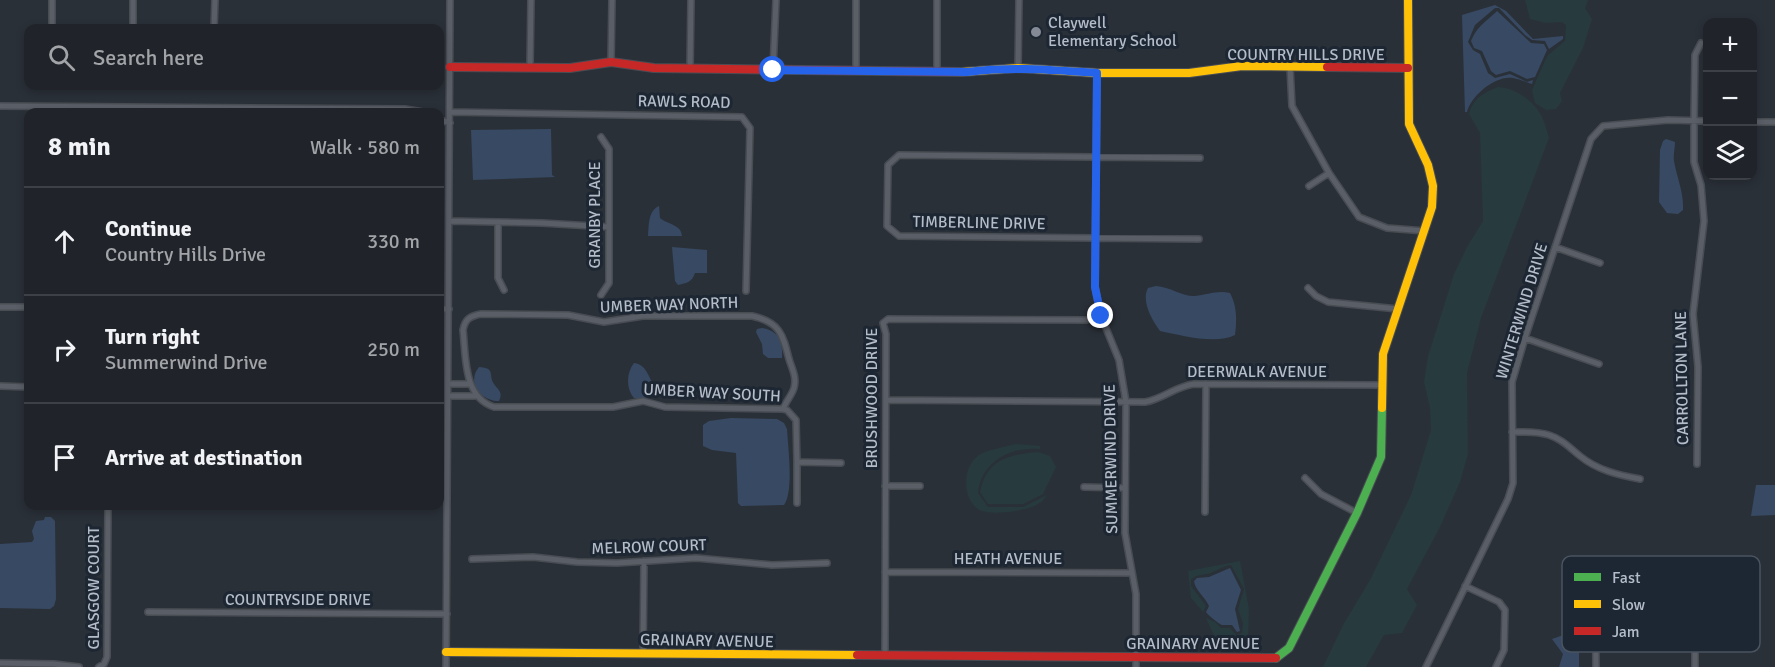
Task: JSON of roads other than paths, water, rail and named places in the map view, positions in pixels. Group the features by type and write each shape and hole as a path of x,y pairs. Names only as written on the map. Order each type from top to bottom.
{"street":[{"path":"52,0 52,24"},
{"path":"133,0 133,24"},
{"path":"214,24 215,0"},
{"path":"446,667 450,0"},
{"path":"530,67 531,0"},
{"path":"611,62 612,0"},
{"path":"690,69 691,0"},
{"path":"773,70 776,0"},
{"path":"856,0 856,71"},
{"path":"937,0 937,72"},
{"path":"1018,68 1019,0"},
{"name":"GRAINARY AVENUE","path":"446,652 1276,658 1289,648 1357,513 1382,457 1383,354 1432,207 1433,186 1428,165 1409,123 1408,0"},
{"name":"CARROLLTON LANE","path":"1697,464 1698,367 1693,314 1704,221 1701,185 1694,162 1694,121 1695,55 1701,43"},
{"name":"COUNTRY HILLS DRIVE","path":"450,67 570,68 611,62 654,68 690,69 967,72 1018,68 1097,73 1189,73 1242,66 1408,68"},
{"path":"1290,66 1292,106 1329,173 1359,217 1387,228 1425,231"},
{"name":"SUMMERWIND DRIVE","path":"1097,73 1095,287 1101,316 1119,360 1126,402 1125,533 1136,594 1136,667"},
{"path":"0,106 270,108"},
{"name":"RAWLS ROAD","path":"450,112 742,117 750,128 746,291"},
{"name":"WINTERWIND DRIVE","path":"1426,667 1508,499 1513,483 1512,382 1591,139 1603,126 1668,120 1703,121"},
{"path":"444,121 450,123"},
{"path":"1757,122 1775,122"},
{"name":"GRANBY PLACE","path":"601,137 609,149 609,284 601,295"},
{"name":"TIMBERLINE DRIVE","path":"1199,240 899,236 887,226 888,165 898,155 1200,158"},
{"path":"1309,186 1329,173"},
{"path":"449,221 609,227"},
{"path":"498,222 498,278 504,290"},
{"path":"1555,247 1600,263"},
{"path":"1308,288 1316,296 1328,302 1398,309"},
{"path":"0,307 24,307"},
{"name":"UMBER WAY NORTH","path":"470,384 463,330 468,319 474,315 568,315 604,322 643,316 752,316 770,322 783,335 786,342 795,380 794,389 783,409"},
{"name":"BRUSHWOOD DRIVE","path":"885,656 886,334 883,323 888,319 1087,320 1101,316"},
{"path":"1525,338 1599,363"},
{"path":"449,384 470,384 476,396"},
{"path":"1205,512 1206,384"},
{"name":"DEERWALK AVENUE","path":"886,400 1126,402 1154,400 1182,385 1381,385"},
{"path":"0,386 24,387"},
{"path":"444,392 476,396"},
{"name":"UMBER WAY SOUTH","path":"476,396 484,404 494,406 613,407 643,401 665,407 788,410 796,420 797,503"},
{"path":"1512,432 1535,432 1550,435 1598,467 1619,475 1640,479"},
{"path":"797,462 841,463"},
{"path":"1305,478 1321,494 1357,513"},
{"path":"885,486 920,486"},
{"path":"1084,487 1125,488"},
{"name":"GLASGOW COURT","path":"99,667 104,664 107,657 108,510"},
{"name":"MELROW COURT","path":"472,559 519,556 592,563 696,558 772,565 827,563"},
{"path":"643,654 644,561"},
{"name":"HEATH AVENUE","path":"885,572 1132,573"},
{"path":"1465,586 1499,602 1505,610 1504,650 1496,667"},
{"name":"COUNTRYSIDE DRIVE","path":"148,612 447,614"},
{"path":"1596,652 1596,667"},
{"name":"GLASGOW COURT","path":"0,663 79,667"}],"water":[{"path":"1495,5 1506,11 1533,39 1563,36 1563,39 1549,49 1545,41 1532,40 1499,8 1495,8 1475,25 1468,42 1473,50 1480,54 1488,73 1495,78 1510,74 1527,82 1533,80 1532,84 1513,78 1499,80 1479,93 1465,112 1462,15"},
{"path":"1497,11 1531,43 1544,44 1547,50 1535,77 1527,79 1510,71 1496,75 1491,71 1482,51 1474,48 1471,41 1476,31"},
{"path":"551,129 552,175 555,177 473,180 471,130"},
{"path":"1666,139 1675,142 1674,161 1683,204 1683,210 1678,214 1667,213 1659,202 1660,150"},
{"path":"659,206 660,218 677,227 682,236 648,236 651,215"},
{"path":"672,247 707,250 707,273 695,273 689,282 678,285 675,281"},
{"path":"1156,286 1191,296 1216,292 1230,293 1236,313 1235,335 1208,339 1160,331 1151,316 1146,299 1148,288"},
{"path":"762,328 773,332 779,338 782,358 768,358 763,354 762,344 756,332 757,329"},
{"path":"634,363 643,367 657,388 657,395 643,399 634,398 631,394 628,381"},
{"path":"479,367 490,370 492,381 500,394 499,401 486,398 477,390 474,379"},
{"path":"731,418 777,419 784,423 787,429 790,469 789,490 784,505 741,506 738,503 736,453 712,450 703,446 703,425 709,421"},
{"path":"1756,485 1775,485 1775,515 1751,516"},
{"path":"45,517 51,517 55,521 56,599 54,606 50,609 0,608 0,544 32,542 34,539 32,531 36,521 44,520"},
{"path":"1230,568 1241,590 1235,609 1240,631 1237,632 1232,625 1222,625 1206,612 1209,606 1194,581 1197,578 1209,577"},
{"path":"1562,636 1562,652 1579,652 1579,667 1559,667 1563,654 1552,639"}],"place":[{"name":"Claywell Elementary School","path":"1036,32"}]}
